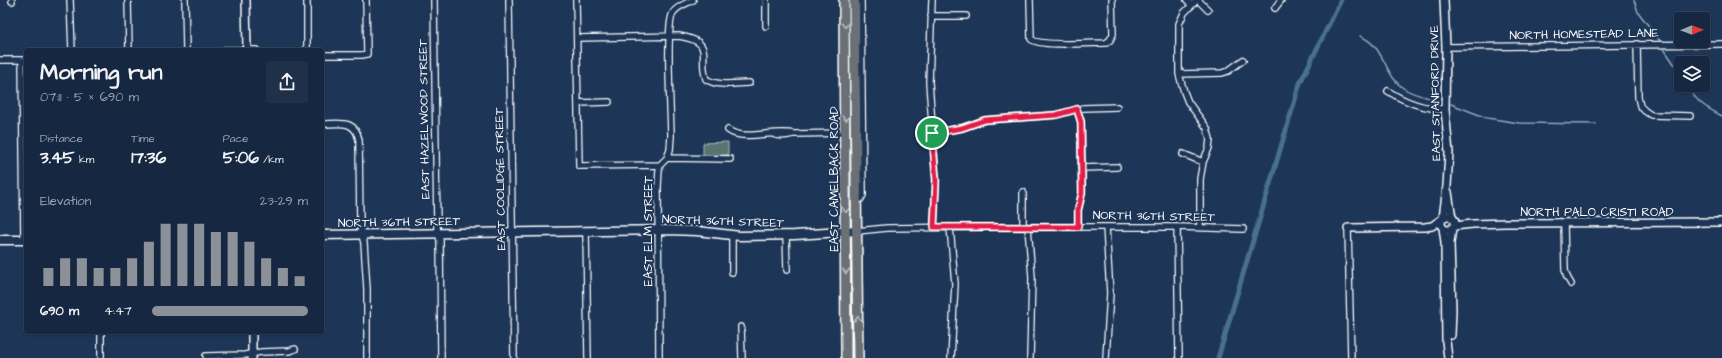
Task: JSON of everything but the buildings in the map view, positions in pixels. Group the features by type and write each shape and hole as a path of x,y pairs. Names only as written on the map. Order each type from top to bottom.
{"main road":[{"name":"EAST CAMELBACK ROAD","path":"844,0 846,133 846,358"},
{"name":"EAST CAMELBACK ROAD","path":"854,0 859,79 857,199 858,358"},
{"path":"845,79 859,79"},
{"name":"NORTH 36TH STREET","path":"324,235 658,231 697,231 732,235 786,235 857,231"},
{"path":"0,240 24,240"}],"street":[{"path":"70,0 72,48"},
{"path":"128,0 129,48"},
{"path":"185,0 186,48"},
{"path":"246,0 247,48"},
{"path":"307,0 307,48"},
{"path":"324,55 367,54 366,0"},
{"name":"EAST HAZELWOOD STREET","path":"434,0 437,228 440,240 441,358"},
{"name":"EAST COOLIDGE STREET","path":"509,0 514,358"},
{"path":"576,0 579,166 660,164"},
{"path":"693,0 681,6 672,14 670,19 671,136 670,150 667,158 730,159"},
{"path":"766,0 766,26"},
{"name":"EAST CAMELBACK ROAD","path":"859,79 861,0"},
{"path":"932,0 929,82 936,180 934,227"},
{"path":"1030,0 1030,35 1037,43 1106,43 1110,40 1112,34 1112,0"},
{"path":"1186,0 1191,5"},
{"path":"1200,227 1200,179 1203,162 1209,148 1209,133 1188,102 1179,74 1180,24 1184,13 1198,0 1208,10"},
{"path":"1275,8 1281,0"},
{"name":"EAST STANFORD DRIVE","path":"1444,0 1446,47 1445,110 1449,153 1447,186 1442,223 1445,242 1446,341 1448,358"},
{"path":"931,16 966,16"},
{"path":"577,38 686,37 701,45 705,52 704,75 710,82 749,83"},
{"path":"1637,44 1638,97 1640,106 1651,114 1690,116"},
{"name":"NORTH HOMESTEAD LANE","path":"1446,47 1722,44"},
{"path":"0,60 24,60"},
{"path":"1179,74 1228,71 1244,60"},
{"path":"1388,90 1401,99 1445,110"},
{"path":"578,102 609,102"},
{"path":"932,133 962,128 985,120 1056,115 1084,108 1116,107"},
{"path":"1077,109 1081,122 1082,193 1078,210 1078,227"},
{"path":"324,124 343,124 353,126 358,132 360,226 366,289 367,358"},
{"path":"728,130 736,134 773,134 778,136 794,134 846,133"},
{"path":"1183,154 1203,162"},
{"name":"EAST ELM STREET","path":"660,358 658,186 660,164 667,158"},
{"path":"1081,168 1118,167"},
{"name":"EAST STANFORD DRIVE","path":"1447,186 1452,218"},
{"path":"1023,192 1025,227 1032,278 1030,358"},
{"path":"1351,358 1348,228 1425,227 1442,223 1448,216 1452,218 1454,222 1453,227 1447,230 1442,223"},
{"name":"NORTH PALO CRISTI ROAD","path":"1452,218 1473,224"},
{"name":"NORTH PALO CRISTI ROAD","path":"1453,227 1473,224 1722,222"},
{"path":"1564,223 1565,270 1567,277 1572,284"},
{"name":"NORTH 36TH STREET","path":"857,231 887,228 934,227 1200,227 1243,229"},
{"path":"1106,227 1110,287 1106,358"},
{"path":"1177,227 1179,358"},
{"name":"EAST STANFORD DRIVE","path":"1448,358 1452,310 1450,243 1453,227"},
{"path":"950,228 955,288 951,358"},
{"path":"586,232 588,358"},
{"path":"732,235 732,272"},
{"path":"786,235 787,270"},
{"path":"741,327 742,358"},
{"path":"101,334 101,358"},
{"path":"252,334 252,356"},
{"path":"206,356 252,356 294,349"}],"green space":[{"path":"728,142 728,155 703,156 703,143"}],"waterway":[{"path":"1218,358 1300,83 1341,0"},
{"path":"1634,0 1638,12 1661,42"},
{"path":"1360,36 1368,41 1380,53 1392,76 1403,88 1415,94 1438,100"},
{"path":"1662,46 1674,64"},
{"path":"1691,92 1702,104 1722,116"},
{"path":"1451,104 1487,118 1519,123 1596,124"}],"route":[{"path":"1077,109 1081,122 1082,193 1082,199 1078,210 1078,227 934,227 936,180 932,133 950,131 962,128 975,122 997,118 1050,116 1077,109"}]}
